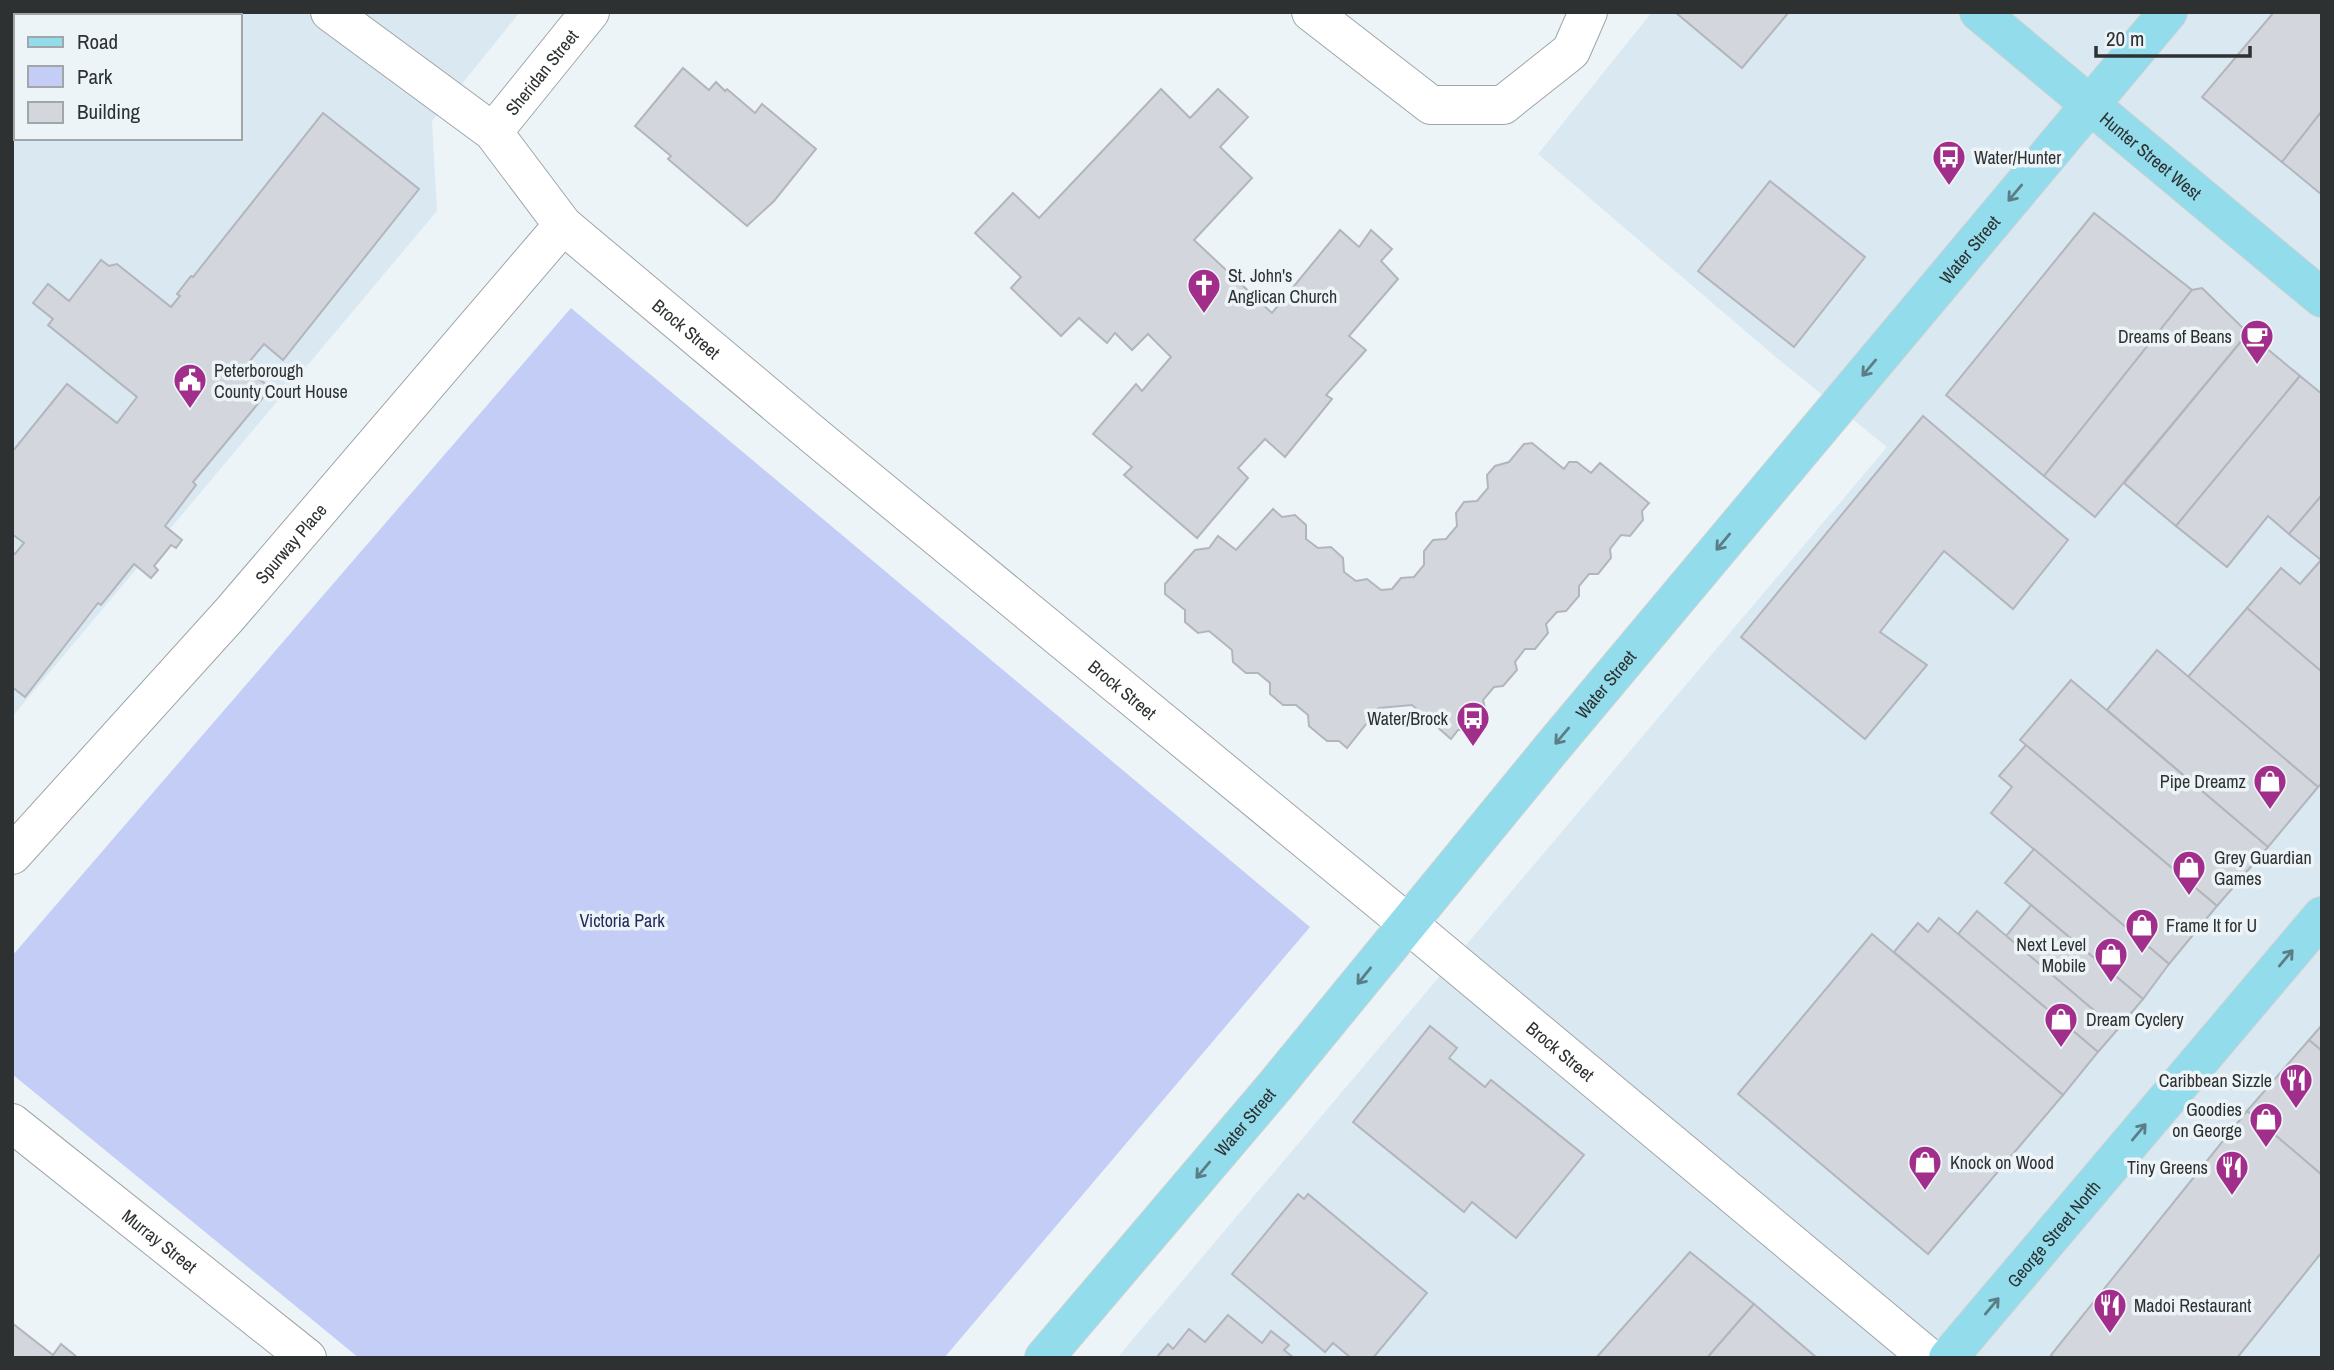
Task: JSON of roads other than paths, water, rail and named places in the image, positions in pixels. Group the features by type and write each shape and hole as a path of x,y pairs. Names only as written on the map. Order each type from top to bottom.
{"main road":[{"name":"Hunter Street West","path":"1979,12 2322,298"},
{"name":"Water Street","path":"1044,1358 1275,1086 2168,12"},
{"name":"George Street North","path":"1948,1358 2322,916"}],"street":[{"name":"Brock Street","path":"330,12 493,132 564,225 817,438 1408,923 1929,1358"},
{"name":"Sheridan Street","path":"493,132 590,12"},
{"path":"1311,12 1431,105 1503,105 1571,51 1588,12"},
{"name":"Spurway Place","path":"12,855 230,614 564,225"},
{"name":"Murray Street","path":"12,1123 307,1358"}],"place":[{"name":"Water/Hunter","path":"1949,187"},
{"name":"St. John's Anglican Church","path":"1204,315"},
{"name":"Dreams of Beans","path":"2257,366"},
{"name":"Peterborough County Court House","path":"190,410"},
{"name":"Water/Brock","path":"1473,748"},
{"name":"Pipe Dreamz","path":"2270,811"},
{"name":"Grey Guardian Games","path":"2189,897"},
{"name":"Frame It for U","path":"2142,955"},
{"name":"Next Level Mobile","path":"2111,984"},
{"name":"Dream Cyclery","path":"2061,1049"},
{"name":"Caribbean Sizzle","path":"2296,1110"},
{"name":"Goodies on George","path":"2266,1149"},
{"name":"Knock on Wood","path":"1925,1192"},
{"name":"Tiny Greens","path":"2232,1197"},
{"name":"Madoi Restaurant","path":"2110,1335"}],"park label":[{"name":"Victoria Park","path":"622,920"}]}
